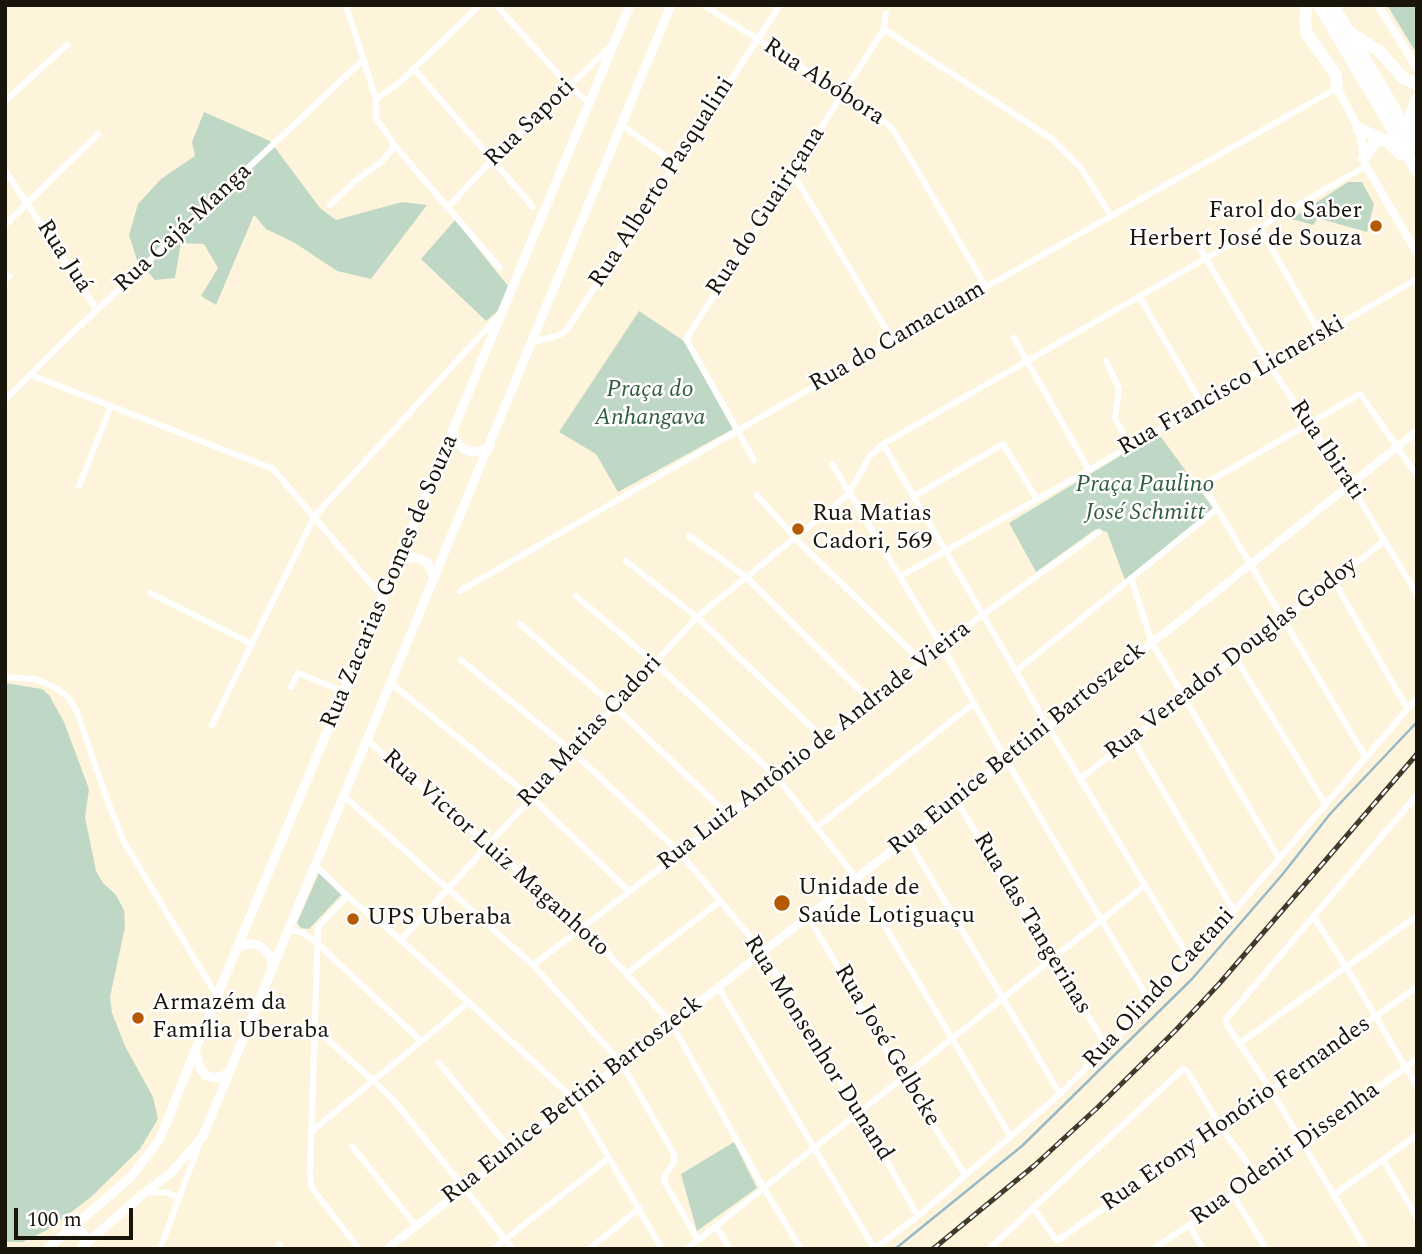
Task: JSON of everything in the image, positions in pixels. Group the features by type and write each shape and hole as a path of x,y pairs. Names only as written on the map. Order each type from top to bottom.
{"highway":[{"path":"1307,5 1307,34 1336,75 1337,88"},
{"path":"1319,5 1417,172"},
{"path":"1333,5 1415,145"},
{"path":"1348,31 1380,51 1403,78 1417,84"},
{"path":"1415,145 1411,116 1417,99"},
{"path":"1359,129 1387,141 1417,172"},
{"path":"1365,162 1376,140 1387,141"}],"main road":[{"name":"Rua Zacarias Gomes de Souza","path":"47,1249 131,1177 160,1139 630,5"},
{"name":"Rua Zacarias Gomes de Souza","path":"82,1247 143,1194 172,1173 203,1136 671,5"},
{"path":"453,431 455,440 462,448 471,452 480,452 490,447"},
{"path":"398,566 404,560 421,559 428,563 434,579"},
{"path":"237,948 245,944 256,944 270,957 272,968"},
{"path":"195,1052 201,1070 208,1076 216,1078 231,1069"},
{"path":"71,1230 77,1229 83,1233 85,1239 82,1247"}],"street":[{"path":"346,5 376,99 376,118 395,146 500,268"},
{"path":"376,99 399,83 480,5"},
{"path":"496,5 569,86 590,103"},
{"name":"Rua Abóbora","path":"704,5 882,119 894,131 986,287"},
{"name":"Rua Alberto Pasqualini","path":"533,342 560,335 568,328 780,5"},
{"path":"1378,5 1417,68"},
{"name":"Rua do Guairiçana","path":"738,431 686,338 884,29 886,13"},
{"path":"884,29 1052,139 1081,167 1111,216"},
{"name":"Rua Sapoti","path":"447,208 492,160 616,40"},
{"path":"5,101 67,45"},
{"name":"Rua Cajá-Manga","path":"5,400 364,59"},
{"path":"414,69 533,207"},
{"path":"1337,88 1359,129 1365,162 1417,253"},
{"name":"Rua do Camacuam","path":"460,591 1337,88"},
{"path":"622,125 676,164"},
{"path":"5,225 98,134"},
{"path":"330,205 381,162 395,146"},
{"path":"849,494 869,457 883,444 1260,228 1365,162"},
{"name":"Rua Juá","path":"5,170 97,310"},
{"path":"792,172 893,341"},
{"path":"1260,228 1321,335"},
{"name":"Rua Ibirati","path":"1194,237 1269,365 1350,484 1417,593"},
{"name":"Rua Francisco Licnerski","path":"901,576 1417,279"},
{"path":"1139,296 1202,404"},
{"path":"212,725 314,517 504,310"},
{"path":"1014,338 1089,470"},
{"path":"470,347 475,344 486,353"},
{"path":"1106,361 1119,389 1115,418 1130,446"},
{"path":"31,375 273,469 384,598"},
{"path":"1365,756 1203,485 1360,394 1417,475"},
{"path":"79,486 111,406"},
{"name":"Rua Eunice Bettini Bartoszeck","path":"387,1249 956,800 1417,430"},
{"path":"738,431 754,460"},
{"path":"883,444 1048,726 1191,961"},
{"path":"913,497 1003,444 1037,499"},
{"path":"832,464 901,576 1100,921 1151,1003"},
{"name":"Rua Matias Cadori","path":"401,940 697,617 849,494"},
{"path":"757,495 794,537 923,663"},
{"path":"1016,671 1217,509"},
{"name":"Rua Luiz Antônio de Andrade Vieira","path":"533,965 982,615 1099,532"},
{"path":"689,536 746,577 872,702"},
{"name":"Rua Vereador Douglas Godoy","path":"1080,779 1384,541"},
{"path":"626,561 697,617 824,739"},
{"path":"1131,578 1152,643 1279,858"},
{"path":"1334,581 1408,708"},
{"path":"150,593 252,644"},
{"path":"576,596 655,663 776,776 856,878 1011,1137"},
{"path":"520,624 614,706 727,815"},
{"path":"1235,657 1326,805"},
{"name":"Rua Monsenhor Dunand","path":"461,660 573,752 680,853 762,952 918,1216"},
{"path":"291,687 296,674 300,673 345,692"},
{"path":"5,677 35,679 58,689 69,698 77,712 124,842 217,996"},
{"path":"392,684 531,797 629,891"},
{"name":"Rua Olindo Caetani","path":"874,1249 918,1216 1060,1094 1151,1003 1191,961 1417,698"},
{"path":"816,828 973,704"},
{"path":"1132,738 1234,911"},
{"name":"Rua Victor Luiz Maganhoto","path":"368,741 583,926 672,1024 801,1249"},
{"path":"1366,1249 1226,1019 1417,795"},
{"path":"345,797 533,965 622,1064 674,1154 674,1162 664,1181 698,1240"},
{"name":"Rua das Tangerinas","path":"956,800 1107,1047"},
{"path":"907,838 1060,1094"},
{"path":"316,866 575,1100 663,1249"},
{"path":"687,1249 1144,886"},
{"path":"303,933 318,927 347,896"},
{"path":"626,974 720,901"},
{"name":"Rua José Gelbcke","path":"808,916 903,1079 965,1174"},
{"path":"1312,916 1347,968 1417,1087"},
{"path":"1240,1043 1417,916"},
{"path":"318,927 310,1174 312,1188 359,1249"},
{"path":"288,929 303,933 317,943 421,1041"},
{"name":"Rua Erony Honório Fernandes","path":"1034,1208 1057,1241 1417,987"},
{"path":"718,988 874,1249"},
{"path":"312,1130 469,1002"},
{"path":"315,1028 392,1098 513,1249"},
{"name":"Rua Odenir Dissenha","path":"1153,1249 1417,1059"},
{"path":"439,1063 512,1151"},
{"path":"989,1249 1183,1069 1188,1072 1220,1126 1257,1176"},
{"path":"1334,1195 1417,1135"},
{"path":"160,1249 203,1136"},
{"path":"352,1146 416,1226"},
{"path":"493,1249 609,1158"},
{"path":"1383,1160 1417,1216"},
{"path":"143,1194 165,1192 179,1198"},
{"path":"1232,1193 1266,1249"},
{"path":"589,1249 640,1208"},
{"path":"1189,1225 1203,1249"},
{"path":"716,1226 730,1249"}],"green space":[{"path":"1387,5 1417,5 1417,54"},
{"path":"204,112 270,141 320,208 336,220 402,202 427,205 371,279 337,271 295,243 266,229 254,215 216,305 201,296 218,268 204,244 181,243 175,278 155,280 137,260 129,235 138,204 161,179 195,156 192,142"},
{"path":"1348,182 1362,182 1374,204 1367,232 1317,218 1314,225 1291,219"},
{"path":"455,220 508,286 501,308 486,321 421,259"},
{"name":"Praça do Anhangava","path":"639,311 684,341 733,429 618,492 596,454 559,432"},
{"name":"Praça Paulino José Schmitt","path":"1158,433 1213,508 1125,580 1107,532 1096,529 1036,572 1009,523"},
{"path":"5,683 42,689 49,695 64,722 89,789 85,817 96,871 103,883 116,895 124,910 125,927 110,997 112,1013 125,1046 153,1097 158,1119 140,1149 90,1198 47,1230 23,1242 5,1241"},
{"path":"319,873 342,894 309,929 301,928 297,923"},
{"path":"734,1142 757,1188 697,1231 681,1174"}],"waterway":[{"path":"895,1249 1022,1146 1192,979 1282,875 1330,814 1417,722"}],"railway":[{"path":"933,1249 1035,1165 1174,1032 1219,984 1417,754"}],"place":[{"name":"Farol do Saber Herbert José de Souza","path":"1376,226"},
{"name":"Rua Matias Cadori, 569","path":"798,529"},
{"name":"Unidade de Saúde Lotiguaçu","path":"782,903"},
{"name":"UPS Uberaba","path":"353,919"},
{"name":"Armazém da Família Uberaba","path":"138,1018"}]}
